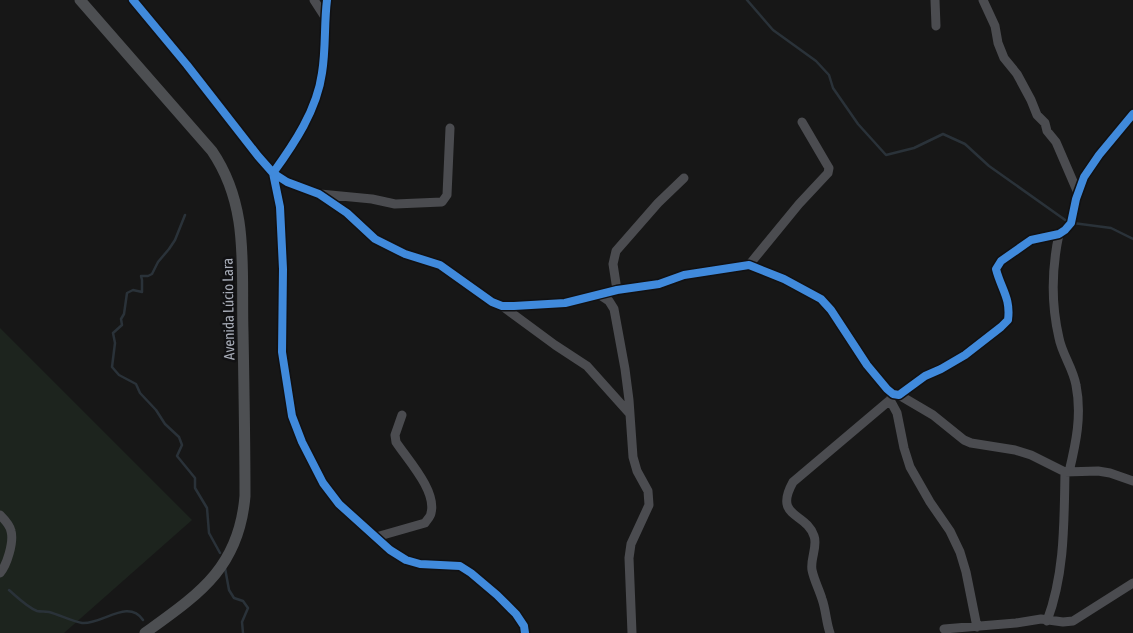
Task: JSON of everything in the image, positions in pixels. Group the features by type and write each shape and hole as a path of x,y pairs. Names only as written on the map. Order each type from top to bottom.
{"main road":[{"name":"Avenida Lúcio Lara","path":"80,0 212,150 228,177 240,221 243,267 246,496 241,526 229,554 210,582 196,595 145,633"}],"street":[{"path":"133,0 140,5 273,173 287,182 319,194 347,213 375,239 405,254 440,265 482,296 502,306 587,366 630,414"},
{"path":"314,0 325,17"},
{"path":"327,0 322,74 314,104 289,150 273,173 280,207 283,269 282,352 292,416 302,442 323,483 339,504 390,550 406,560 420,564 460,566 471,573 516,614 524,626 525,633"},
{"path":"935,0 936,26"},
{"path":"983,0 995,26 998,43 1004,58 1017,74 1037,115 1045,123 1047,131 1056,142 1078,193"},
{"path":"830,633 823,601 812,569 815,538 812,531 790,512 787,506 789,489 793,482 894,396 925,376 965,355 1008,320 1008,300 996,269 1001,261 1031,240 1058,234 1065,230 1071,223 1078,193 1084,178 1099,155 1133,114"},
{"path":"749,265 799,204 828,173 829,168 802,122"},
{"path":"319,194 372,198 405,205 442,202 446,200 450,128"},
{"path":"616,290 613,264 616,252 658,203 684,178"},
{"path":"1048,621 1056,595 1063,548 1067,472 1078,436 1079,412 1076,385 1059,339 1055,309 1054,260 1058,234"},
{"path":"502,306 565,303 616,290 659,284 694,274 749,265 784,279 821,299 831,310 867,365 894,396 933,415 964,440 1032,455 1067,472 1098,471 1133,481"},
{"path":"600,295 609,301 614,309 625,369 633,457 637,471 648,491 649,505 631,544 629,558 632,633"},
{"path":"894,396 904,448 910,467 930,502 950,531 960,552 977,627"},
{"path":"376,537 425,524 432,514 432,501 424,481 396,442 395,435 402,415"},
{"path":"0,515 11,531 10,550 0,573"},
{"path":"944,629 1041,620 1073,621 1133,583"}],"shaded area":[{"path":"0,328 192,520 64,633 0,633"}],"waterway":[{"path":"747,0 773,30 816,61 829,75 833,88 858,124 886,155 914,148 943,134 965,144 989,166 1068,222"},
{"path":"185,215 175,240 158,262 152,274 141,276 142,292 133,290 127,293 124,314 121,319 122,325 113,333 115,343 112,367 119,375 136,384 140,393 156,410 165,424 179,437 182,445 177,456 195,478 195,488 207,508 209,533 220,553"},
{"path":"1073,223 1111,228 1133,239"},
{"path":"225,568 229,590 234,598 243,601 248,608 242,622 243,633"},
{"path":"9,590 37,611 49,612 82,623 90,623 114,614 130,611 137,614 143,620"}],"cycle path":[{"path":"133,0 273,173 287,182 319,194 347,213 375,239 405,254 440,265 492,302 502,306 565,303 617,290 659,284 684,275 749,265 784,279 821,299 831,310 867,365 887,389 893,394 899,395 925,376 965,355 1008,320 1007,299 996,269 1001,261 1031,240 1059,234 1065,230 1071,223 1076,199 1084,177 1099,155 1133,114"},
{"path":"327,0 323,64 315,100 304,126 273,173 280,207 283,269 282,352 292,416 302,442 323,483 339,504 390,550 406,560 420,564 460,566 471,573 516,614 524,626 525,633"}]}
